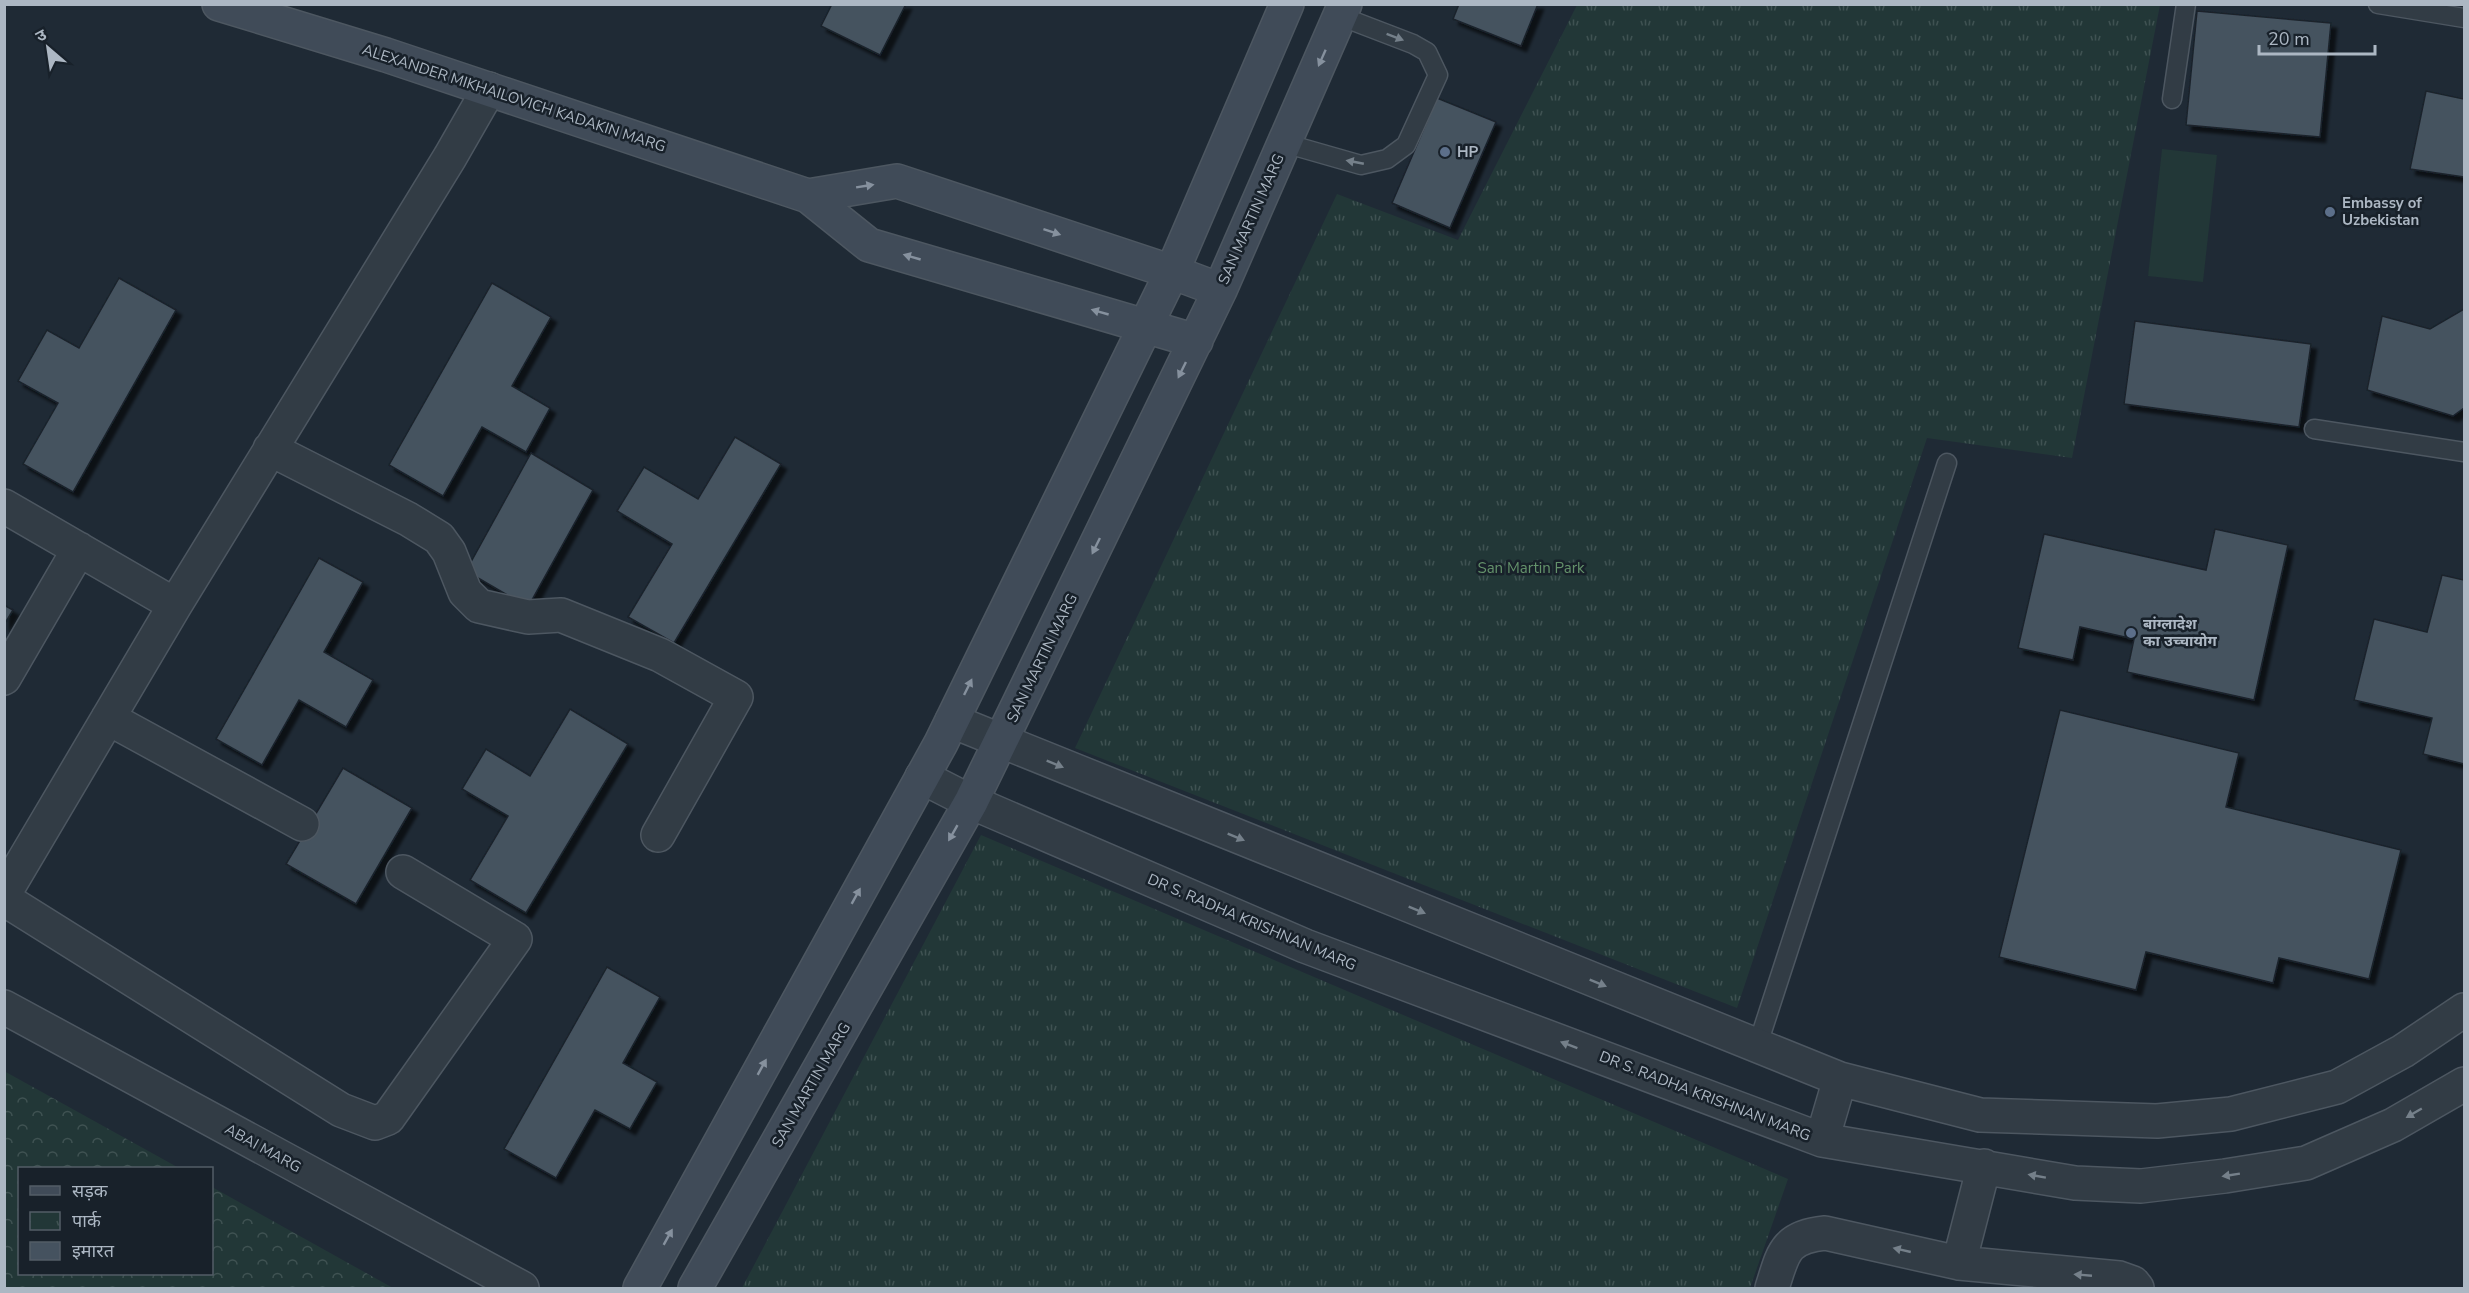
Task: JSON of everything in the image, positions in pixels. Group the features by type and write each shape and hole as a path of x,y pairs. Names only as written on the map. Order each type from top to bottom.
{"street":[{"name":"ALEXANDER MIKHAILOVICH KADAKIN MARG","path":"219,4 489,88 808,196"},
{"path":"640,1288 952,722 1172,272 1287,4"},
{"name":"SAN MARTIN MARG","path":"695,1288 971,802 1220,290 1343,10"},
{"path":"4,894 175,605 450,157 489,88"},
{"path":"808,196 897,181 1220,290"},
{"path":"808,196 869,245 1196,341"},
{"path":"270,449 408,519 439,538 449,552 465,592 479,606 528,617 561,615 660,656 736,697 658,835"},
{"path":"4,506 175,605"},
{"path":"4,678 79,549"},
{"path":"108,718 302,824"},
{"path":"952,722 1840,1079 1980,1115 2157,1121 2231,1114 2337,1087 2403,1051 2464,1010"},
{"name":"DR S. RADHA KRISHNAN MARG","path":"922,777 971,802 1305,946 1822,1140 2074,1183 2141,1186 2306,1163 2393,1125 2464,1084"},
{"path":"4,899 341,1110 375,1123 388,1118 515,939 403,872"},
{"name":"ABAI MARG","path":"4,1007 522,1288"},
{"path":"1822,1140 1840,1079"},
{"path":"1959,1263 1983,1166"},
{"path":"1772,1288 1781,1260 1790,1244 1804,1235 1824,1233 1959,1263 2119,1278 2133,1282 2138,1288"}],"lane":[{"path":"2172,99 2186,4"},
{"path":"2378,4 2464,18"},
{"path":"1284,143 1361,165 1387,159 1406,145 1438,75 1427,52 1343,10"},
{"path":"2314,429 2464,452"},
{"path":"1757,1047 1947,463"}],"green space":[{"name":"San Martin Park","path":"1577,5 2160,5 2072,458 1927,438 1737,1008 1075,748 1337,194 1458,240"},
{"path":"2162,149 2217,155 2203,282 2148,276"},
{"path":"981,835 1788,1179 1750,1288 742,1288"},
{"path":"4,1071 177,1167 18,1167 18,1275 213,1275 213,1188 393,1288 5,1288"}],"building":[{"path":"832,4 906,4 880,55 821,26"},
{"path":"1459,4 1538,4 1521,46 1453,19"},
{"path":"2197,11 2331,23 2320,137 2186,125"},
{"path":"2426,91 2464,99 2464,177 2410,169"},
{"path":"1437,98 1496,122 1450,228 1392,203"},
{"path":"119,278 176,310 73,492 23,464 58,403 18,381 47,330 79,348"},
{"path":"492,283 551,317 512,386 550,408 526,452 482,427 443,496 389,465"},
{"path":"2464,309 2464,408 2453,416 2367,390 2382,316 2430,329"},
{"path":"2135,321 2311,344 2299,427 2124,404"},
{"path":"735,437 781,464 674,643 628,617 672,544 617,511 644,467 698,499"},
{"path":"531,453 593,490 528,607 466,571"},
{"path":"2215,529 2288,545 2254,700 2127,672 2134,639 2080,627 2073,660 2018,648 2044,534 2206,570"},
{"path":"319,558 363,582 324,652 373,680 346,727 299,700 262,765 216,739"},
{"path":"2442,575 2464,580 2464,764 2423,754 2432,718 2354,700 2374,619 2427,632"},
{"path":"4,605 13,610 4,625"},
{"path":"570,709 628,744 526,913 470,880 508,816 462,789 486,749 530,776"},
{"path":"2060,710 2239,753 2226,807 2401,850 2369,979 2279,958 2273,983 2146,952 2136,990 1999,957"},
{"path":"343,768 412,808 356,904 286,864"},
{"path":"607,967 660,997 623,1063 657,1082 630,1129 595,1110 556,1178 504,1149"}],"place":[{"name":"HP","path":"1445,152"},
{"name":"Embassy of Uzbekistan","path":"2330,212"},
{"name":"बांग्लादेश का उच्चायोग","path":"2131,633"}]}
